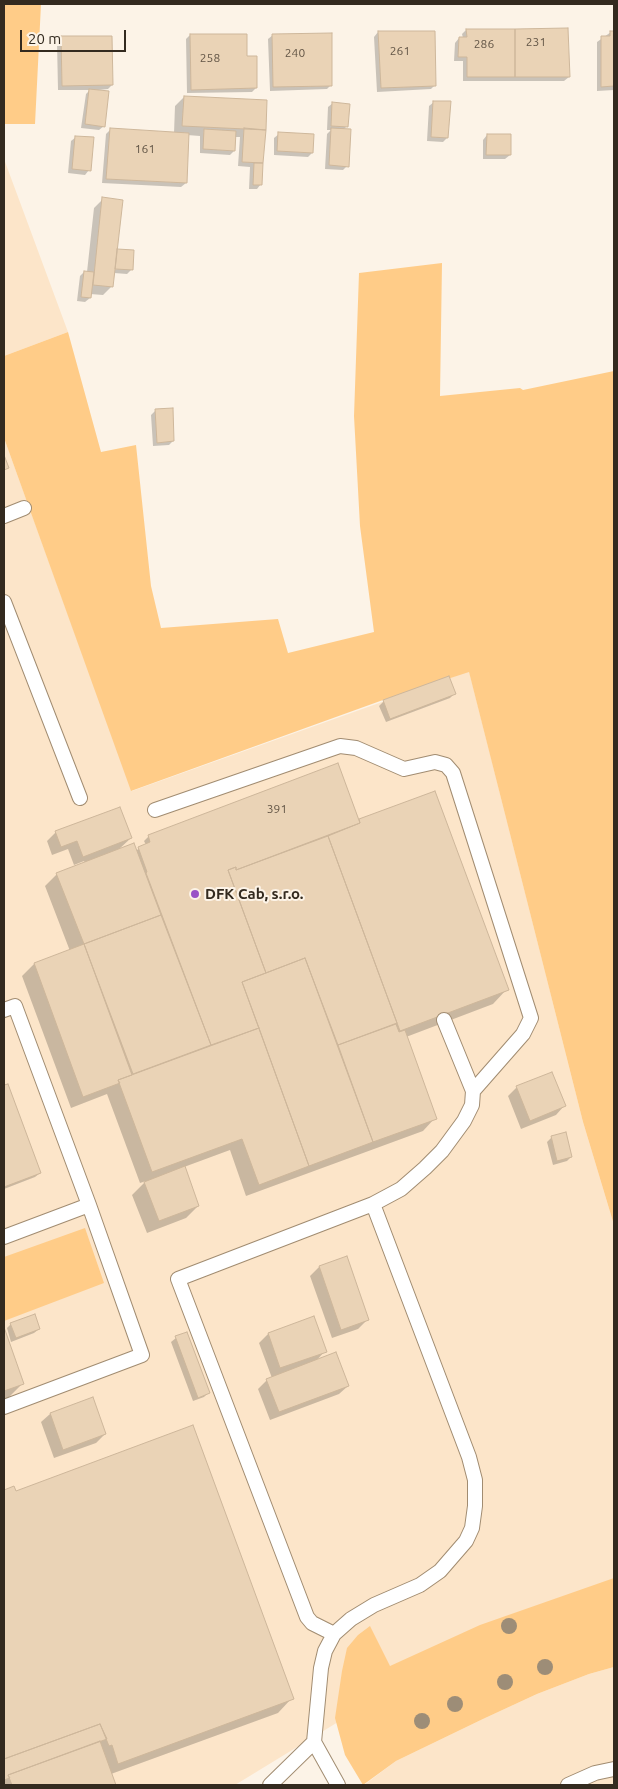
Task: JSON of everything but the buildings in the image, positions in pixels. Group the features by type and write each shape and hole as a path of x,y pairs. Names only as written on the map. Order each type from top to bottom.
{"lane":[{"path":"4,516 24,508"},
{"path":"4,602 80,798"},
{"path":"155,810 340,746 356,748 404,769 435,762 446,765 453,773 531,1018 523,1034 473,1091"},
{"path":"4,1010 15,1006 142,1355 4,1407"},
{"path":"334,1634 312,1623 307,1617 178,1279 373,1204 401,1189 425,1168 442,1151 464,1121 472,1105 473,1091 444,1020"},
{"path":"338,1785 314,1742 321,1668 325,1651 334,1634 351,1619 374,1605 420,1584 440,1570 466,1541 472,1528 475,1506 475,1480 469,1457 373,1204"},
{"path":"4,1237 89,1205"},
{"path":"270,1785 314,1742"},
{"path":"568,1785 595,1773 614,1769"}],"shaded area":[{"path":"4,4 41,4 35,124 4,124"},
{"path":"4,159 68,332 4,356"},
{"path":"442,263 440,396 520,388 523,390 614,371 614,1225 583,1122 469,672 383,700 131,791 4,438 4,356 68,332 101,452 136,445 151,586 161,628 278,619 288,653 374,632 360,526 354,416 359,273"},
{"path":"4,438 132,791 469,671 583,1122 614,1225 614,1593 356,1711 235,1785 4,1785"},
{"path":"85,1228 104,1283 4,1321 4,1257"},
{"path":"614,1578 614,1667 589,1674 537,1694 483,1719 396,1761 363,1785 345,1755 335,1718 347,1648 358,1635 370,1626 390,1666 480,1625"},
{"path":"614,1667 614,1785 364,1785 396,1761 483,1719 537,1694 589,1674"}],"place":[{"name":"DFK Cab, s.r.o.","path":"195,894"}]}
